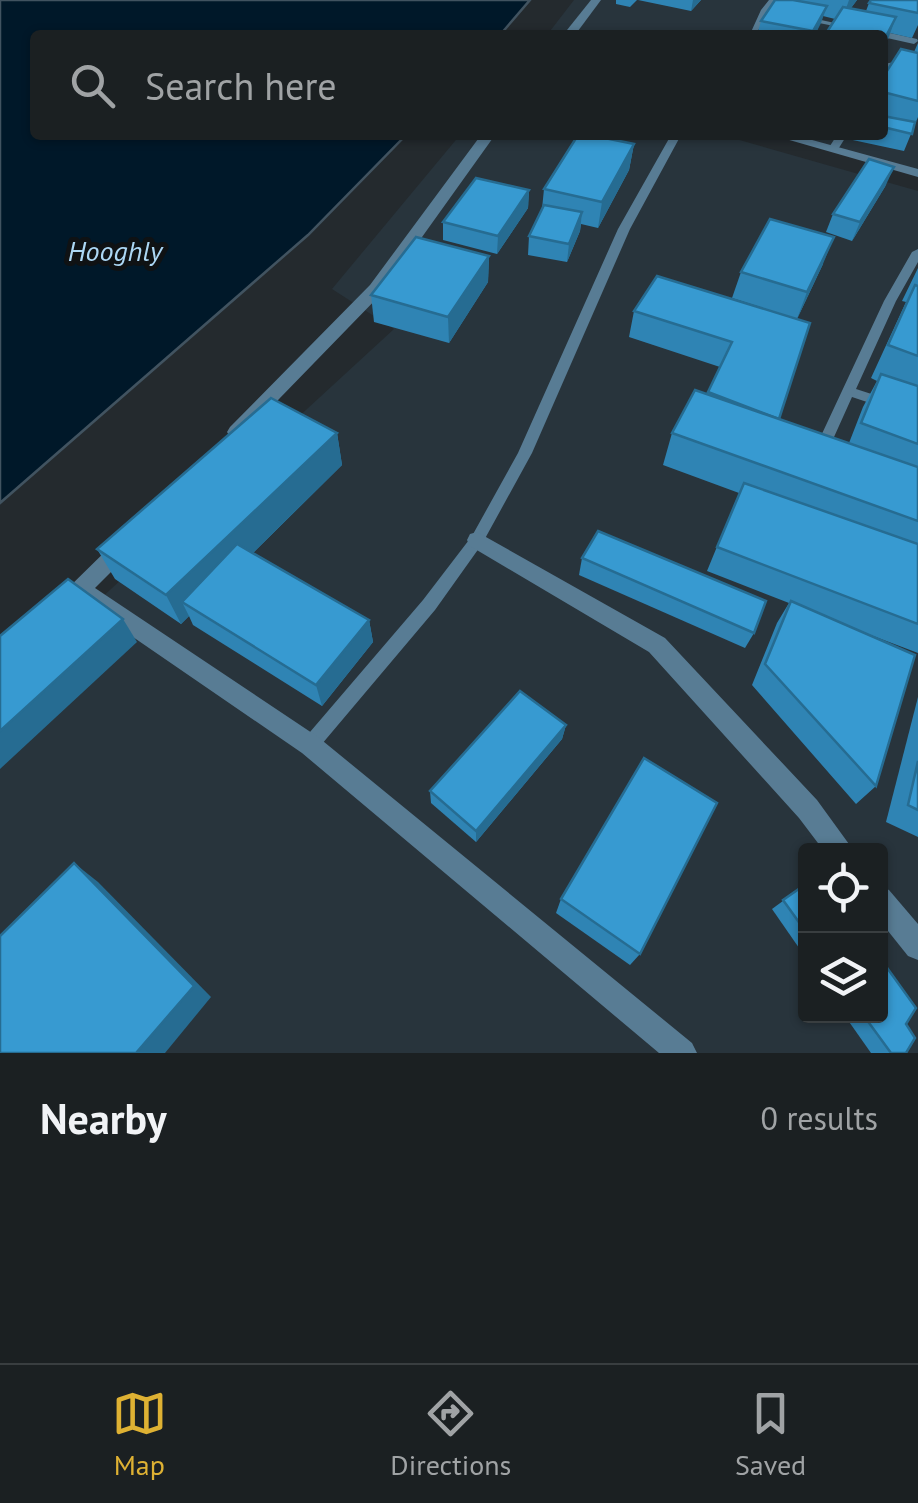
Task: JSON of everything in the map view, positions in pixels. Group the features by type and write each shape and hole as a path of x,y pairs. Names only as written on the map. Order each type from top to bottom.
{"street":[{"path":"574,30 596,0"},
{"path":"228,439 376,288 484,140"},
{"path":"799,140 917,172"},
{"path":"54,615 135,535"},
{"path":"477,540 656,645 836,843"},
{"path":"81,590 310,745 682,1053"},
{"path":"888,909 918,946"}],"lane":[{"path":"754,30 773,0"},
{"path":"765,10 877,30"},
{"path":"888,32 916,37 904,66 888,66"},
{"path":"310,745 429,606 477,540 525,453 624,229 673,140"},
{"path":"832,149 838,140"},
{"path":"834,465 817,458 897,304 918,252"},
{"path":"849,391 918,414"}],"shaded area":[{"path":"574,0 918,0 918,171 811,140 888,140 888,30 551,30"},
{"path":"456,140 740,140 918,191 918,1053 0,1053 0,691 394,329 332,289"}],"water":[{"name":"Hooghly","path":"0,0 530,0 504,30 30,30 30,140 401,140 308,235 0,503"}],"building":[{"path":"775,0 827,6 814,30 761,21"},
{"path":"918,0 918,13 869,3"},
{"path":"843,7 896,17 888,32 828,30"},
{"path":"901,49 918,53 918,101 888,93 888,69"},
{"path":"888,117 915,122 912,134 888,128"},
{"path":"575,140 634,144 602,202 544,189"},
{"path":"869,159 894,167 860,222 833,214"},
{"path":"476,178 529,190 498,236 443,222"},
{"path":"544,205 582,212 569,244 529,236"},
{"path":"770,219 834,237 807,292 741,272"},
{"path":"416,237 489,256 448,317 371,295"},
{"path":"657,276 810,323 779,419 708,392 732,342 634,311"},
{"path":"915,285 918,286 918,356 888,345"},
{"path":"881,374 918,386 918,444 861,423"},
{"path":"695,390 918,467 918,521 672,433"},
{"path":"271,398 337,433 166,595 97,549"},
{"path":"744,483 918,544 918,624 717,547"},
{"path":"598,531 766,601 754,633 582,558"},
{"path":"237,544 369,620 316,685 182,602"},
{"path":"68,579 123,619 0,731 0,636"},
{"path":"791,601 915,655 876,786 765,664"},
{"path":"520,691 566,725 476,831 430,791"},
{"path":"644,758 717,803 640,954 561,899"},
{"path":"918,761 918,810 908,805"},
{"path":"74,863 194,986 136,1053 0,1053 0,936"},
{"path":"798,890 798,921 783,900"},
{"path":"888,969 916,1008 906,1024 915,1038 906,1053 891,1053 869,1023 888,1023"}]}
